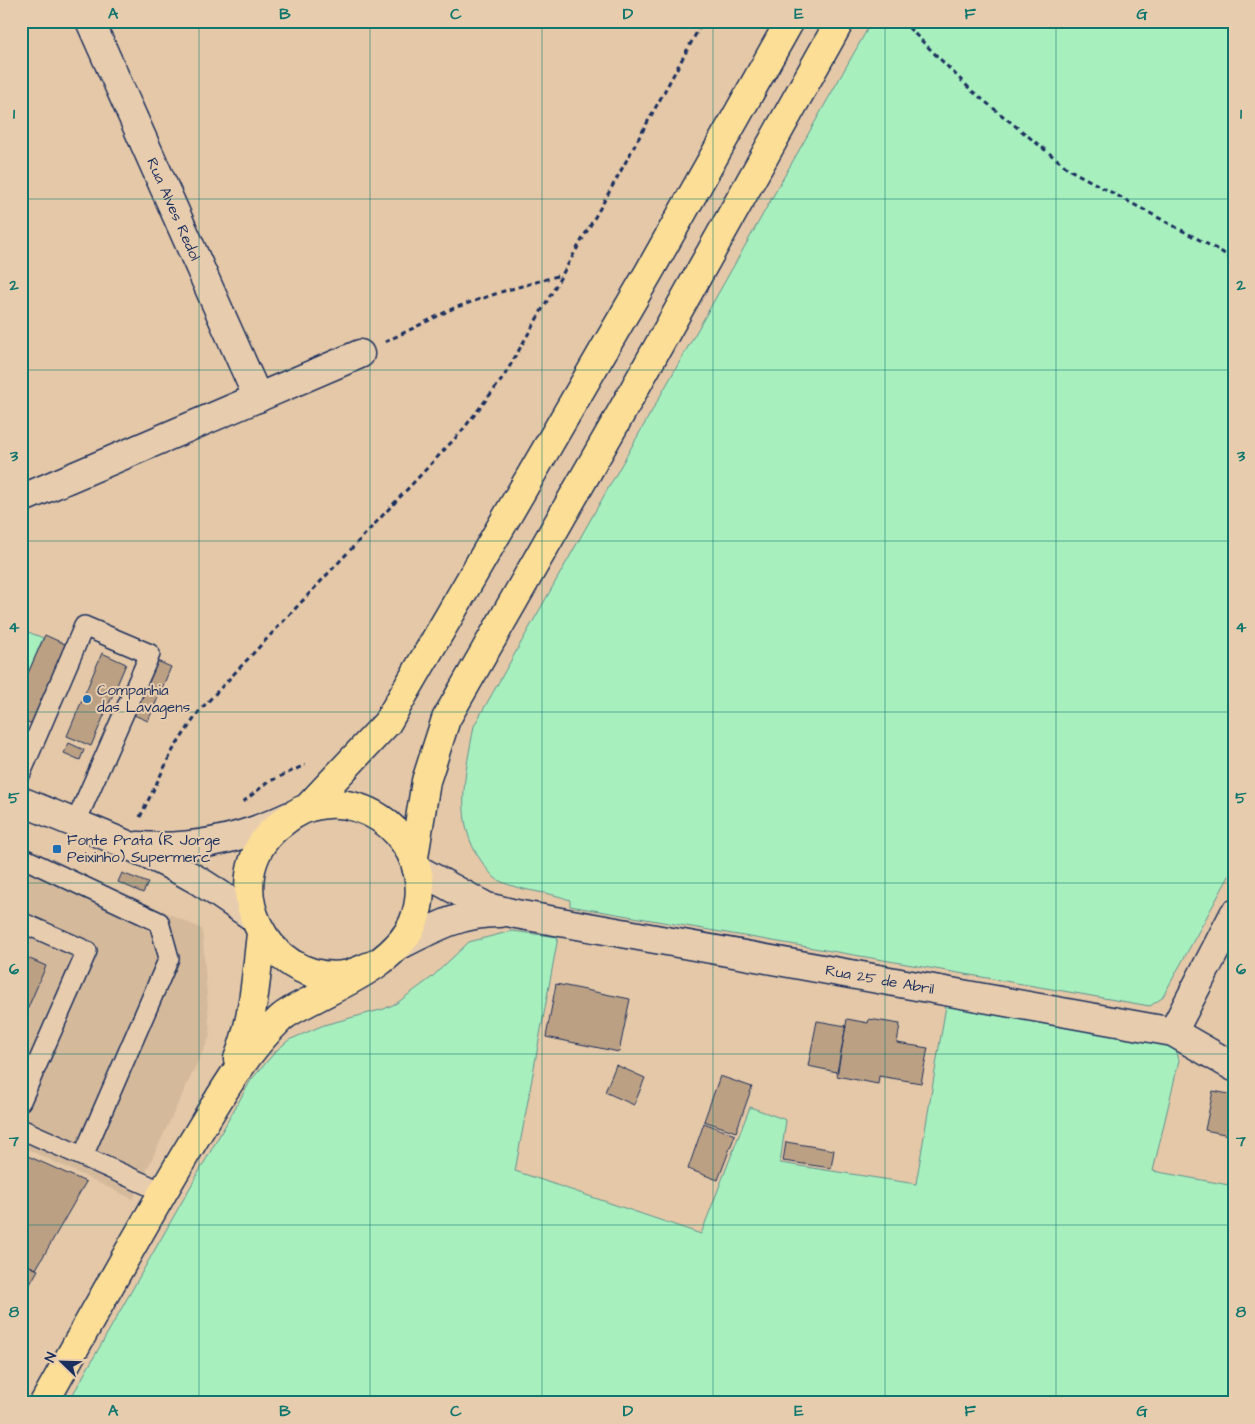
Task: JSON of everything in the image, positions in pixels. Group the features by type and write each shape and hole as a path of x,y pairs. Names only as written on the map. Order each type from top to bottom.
{"main road":[{"path":"228,1084 246,1038 252,1007 257,925 248,888 254,859 269,834 299,811 374,740 391,717 650,272 790,21"},
{"path":"44,1403 163,1192 228,1084 252,1050 283,1016 376,964 398,946 413,923 419,896 416,863 426,781 446,719 612,429 840,21"},
{"path":"299,811 326,804 348,805 369,811 388,822 403,838 416,863"},
{"path":"257,925 283,958 312,972 345,975 376,964"}],"street":[{"name":"Rua Alves Redol","path":"90,21 258,398"},
{"path":"21,499 360,354"},
{"path":"21,801 75,824 132,833 157,847 200,844 239,837 265,828 299,811"},
{"path":"132,833 257,925"},
{"path":"416,863 487,906 516,914"},
{"path":"398,946 448,921 480,913 516,914"},
{"name":"Rua 25 de Abril","path":"516,914 1173,1032 1234,1067"},
{"path":"1173,1032 1234,914"}],"lane":[{"path":"21,773 84,626 150,654 75,824"},
{"path":"21,857 159,922 169,958 83,1156"},
{"path":"21,922 87,951 21,1101"},
{"path":"21,1129 163,1192"}],"path":[{"path":"132,833 174,750 200,710 461,432 503,378 703,21"},
{"path":"902,21 972,91 1070,170 1222,252 1234,262"},
{"path":"360,354 454,308 504,291 562,275"},
{"path":"237,807 268,782 312,762"}],"shaded area":[{"path":"21,846 202,929 210,1036 133,1199 21,1146"}],"green space":[{"path":"872,21 1234,21 1234,867 1162,998 1150,1006 570,906 570,900 508,885 497,880 482,862 473,847 467,830 464,813 465,778 474,726"},
{"path":"21,629 43,638 21,689"},
{"path":"512,931 558,937 515,1171 701,1234 750,1107 786,1120 780,1163 916,1184 947,1000 1163,1036 1175,1047 1179,1060 1153,1171 1234,1186 1234,1403 68,1403 251,1080 277,1050 289,1040 324,1025 384,1009 397,1003 431,978 469,942"}],"building":[{"path":"45,635 67,645 33,724 21,720 21,689"},
{"path":"102,653 126,664 91,746 67,736"},
{"path":"157,661 171,667 148,721 134,715"},
{"path":"69,743 84,750 80,760 64,753"},
{"path":"122,873 148,883 143,893 118,882"},
{"path":"21,955 46,966 21,1024"},
{"path":"556,984 630,999 619,1052 546,1037"},
{"path":"847,1019 868,1023 869,1019 900,1024 897,1043 928,1048 921,1083 879,1076 878,1084 837,1076"},
{"path":"817,1021 846,1026 837,1072 808,1066"},
{"path":"616,1065 645,1078 634,1105 605,1092"},
{"path":"720,1076 752,1087 736,1132 704,1121"},
{"path":"1213,1091 1234,1095 1234,1136 1205,1130"},
{"path":"704,1123 735,1135 718,1180 688,1169"},
{"path":"786,1142 834,1150 831,1168 783,1161"},
{"path":"21,1153 86,1182 36,1269 21,1262"},
{"path":"21,1262 38,1270 21,1300"}],"place":[{"name":"Companhia das Lavagens","path":"87,699"},
{"name":"Fonte Prata (R Jorge Peixinho) Supermerc","path":"57,849"}]}
